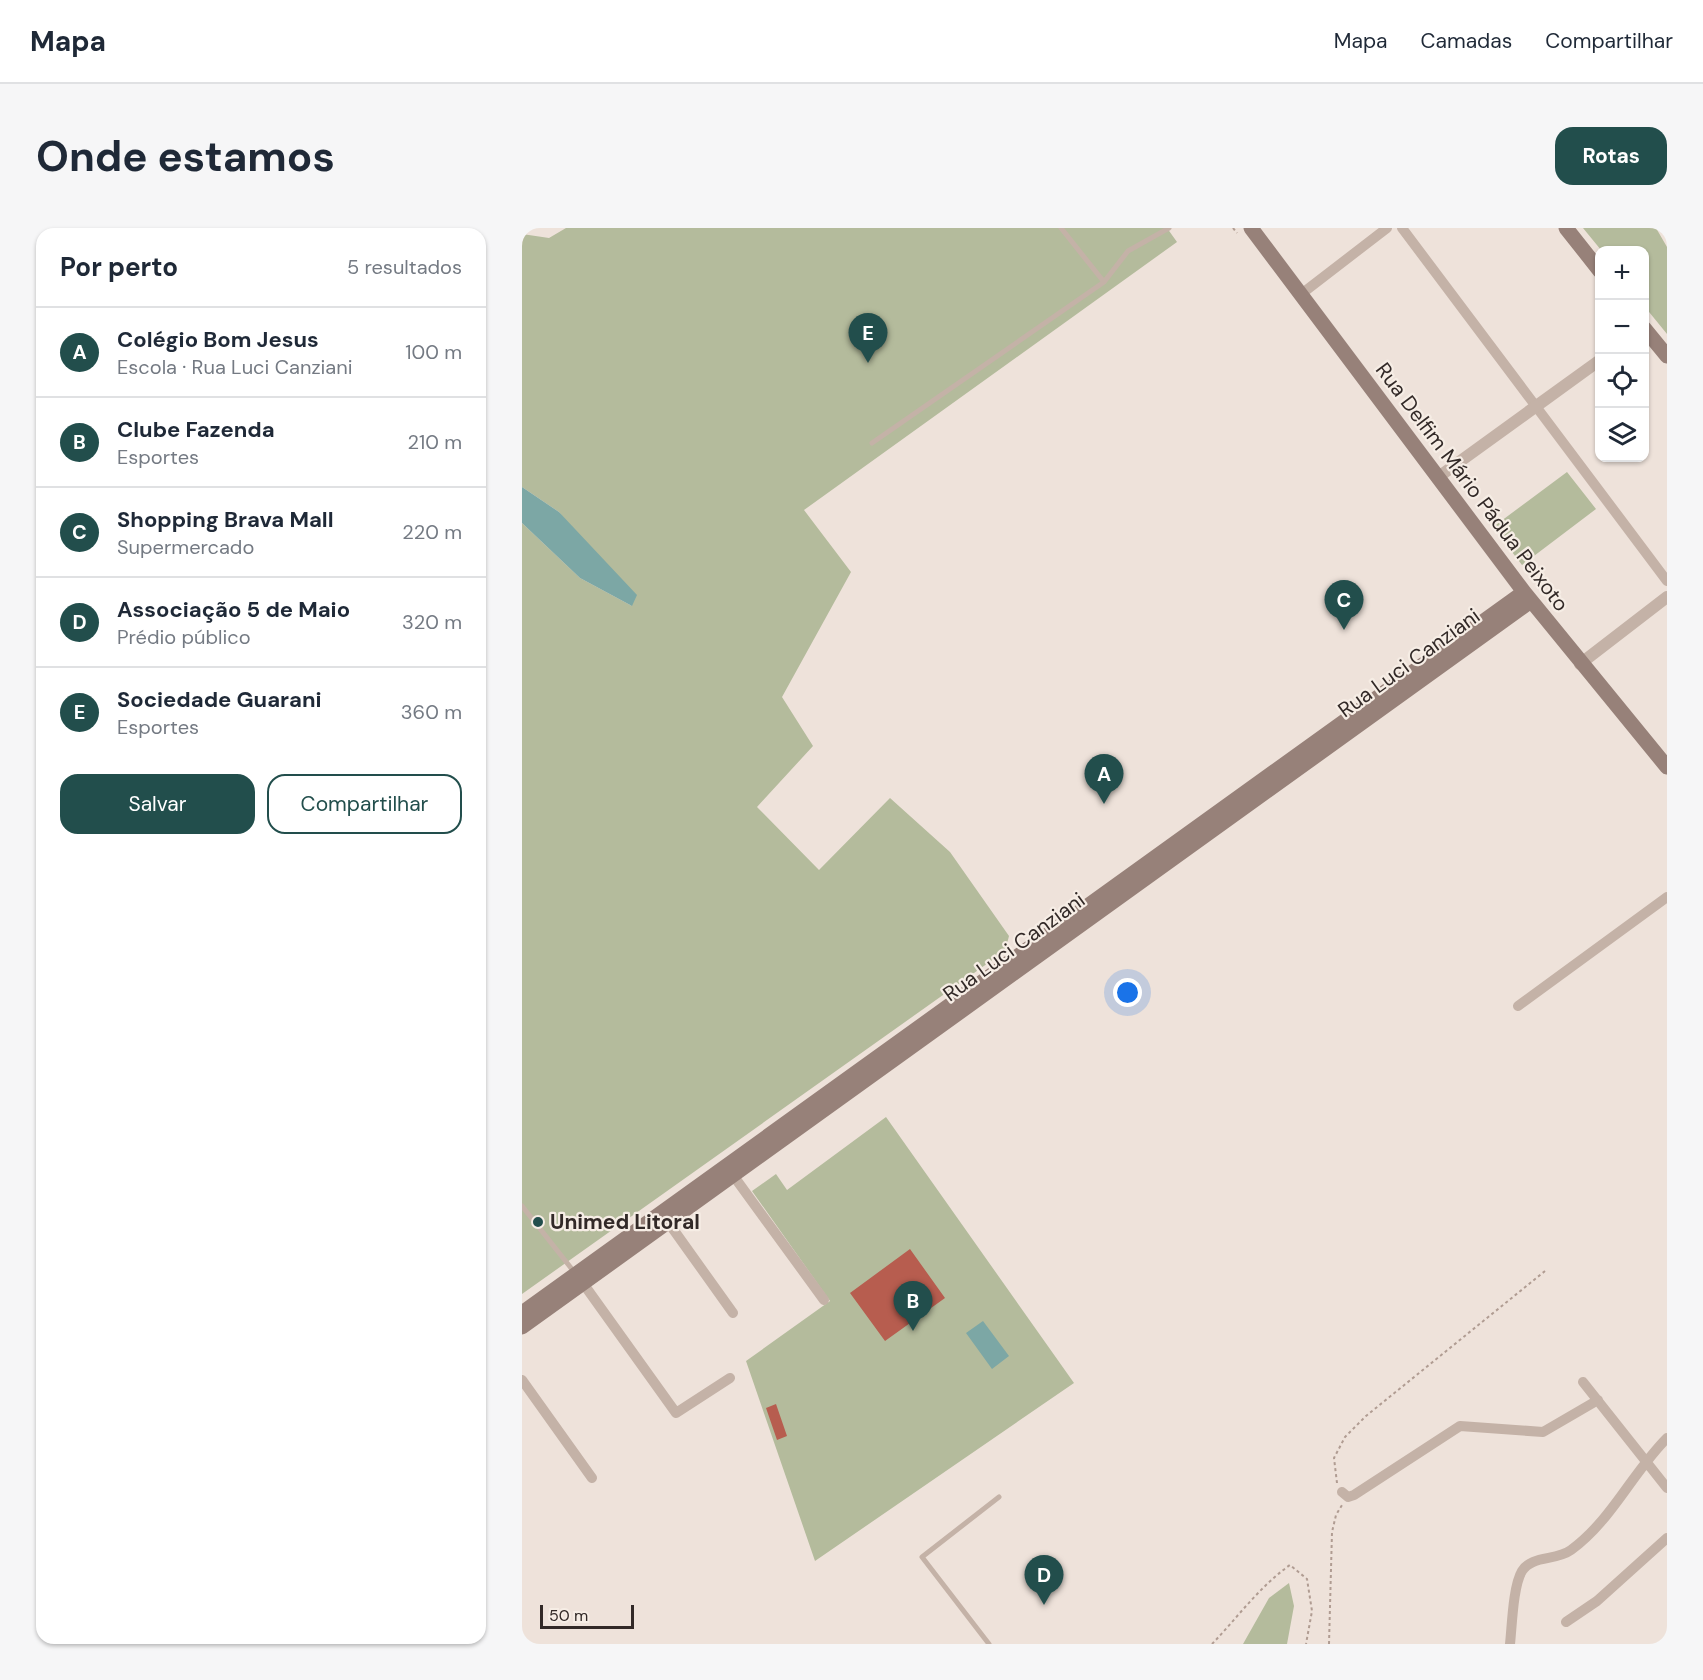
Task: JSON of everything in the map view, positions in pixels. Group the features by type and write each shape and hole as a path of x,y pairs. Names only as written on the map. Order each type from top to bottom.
{"main road":[{"path":"1566,228 1595,266"},
{"name":"Rua Delfim Mário Pádua Peixoto","path":"1246,233 1300,295 1580,664 1666,765"},
{"path":"1649,334 1667,356"},
{"name":"Rua Luci Canziani","path":"522,1327 580,1279 730,1170 1528,596"},
{"name":"Rua Luci Canziani","path":"522,1313 580,1279 668,1222 730,1170"}],"street":[{"path":"1300,295 1387,228"},
{"path":"1402,228 1667,581"},
{"path":"1437,478 1595,363"},
{"path":"1580,664 1667,597"},
{"path":"1518,1006 1667,897"},
{"path":"730,1170 824,1300"},
{"path":"668,1222 733,1313"},
{"path":"580,1279 676,1413 730,1378"},
{"path":"522,1380 592,1478"},
{"path":"1583,1382 1667,1488"},
{"path":"1345,1494 1460,1426 1543,1432 1555,1428 1598,1400"},
{"path":"1510,1644 1521,1572 1534,1561 1554,1558 1570,1550 1596,1528 1635,1479 1646,1459 1667,1438"},
{"path":"1566,1622 1597,1601 1667,1538"}],"lane":[{"path":"1061,228 1104,282"},
{"path":"873,443 1104,282 1128,251 1168,228"},
{"path":"522,1206 580,1279"},
{"path":"989,1644 922,1557 999,1497"}],"path":[{"path":"1233,228 1246,233"},
{"path":"1329,1644 1332,1532 1345,1494 1337,1484 1334,1458 1345,1437 1366,1416 1545,1271"},
{"path":"1212,1644 1254,1600 1269,1579 1290,1565 1307,1579 1312,1611 1306,1644"}],"green space":[{"path":"566,228 1167,228 1177,242 804,510 851,572 782,697 813,746 757,807 819,870 890,798 950,852 1009,936 1005,951 522,1294 522,523 580,578 632,606 559,512 522,487 522,234 549,238"},
{"path":"1583,228 1656,228 1667,247 1667,334 1649,312 1649,246 1598,246"},
{"path":"1567,472 1596,509 1522,565 1493,527"},
{"path":"886,1117 1074,1383 815,1561 746,1361 830,1301 752,1191 776,1174 787,1190"},
{"path":"1289,1583 1294,1606 1287,1644 1243,1644 1269,1598"}],"water":[{"path":"522,487 559,512 637,595 632,606 580,578 522,523"},
{"path":"983,1321 1009,1356 992,1369 966,1333"}],"building":[{"path":"910,1249 945,1298 885,1341 850,1293"},
{"path":"776,1404 787,1436 777,1440 766,1408"}],"place":[{"name":"Sociedade Guarani","path":"868,363"},
{"name":"Shopping Brava Mall","path":"1344,630"},
{"name":"Colégio Bom Jesus","path":"1104,804"},
{"name":"Unimed Litoral","path":"538,1222"},
{"name":"Clube Fazenda","path":"913,1331"},
{"name":"Associação 5 de Maio","path":"1044,1605"}]}
